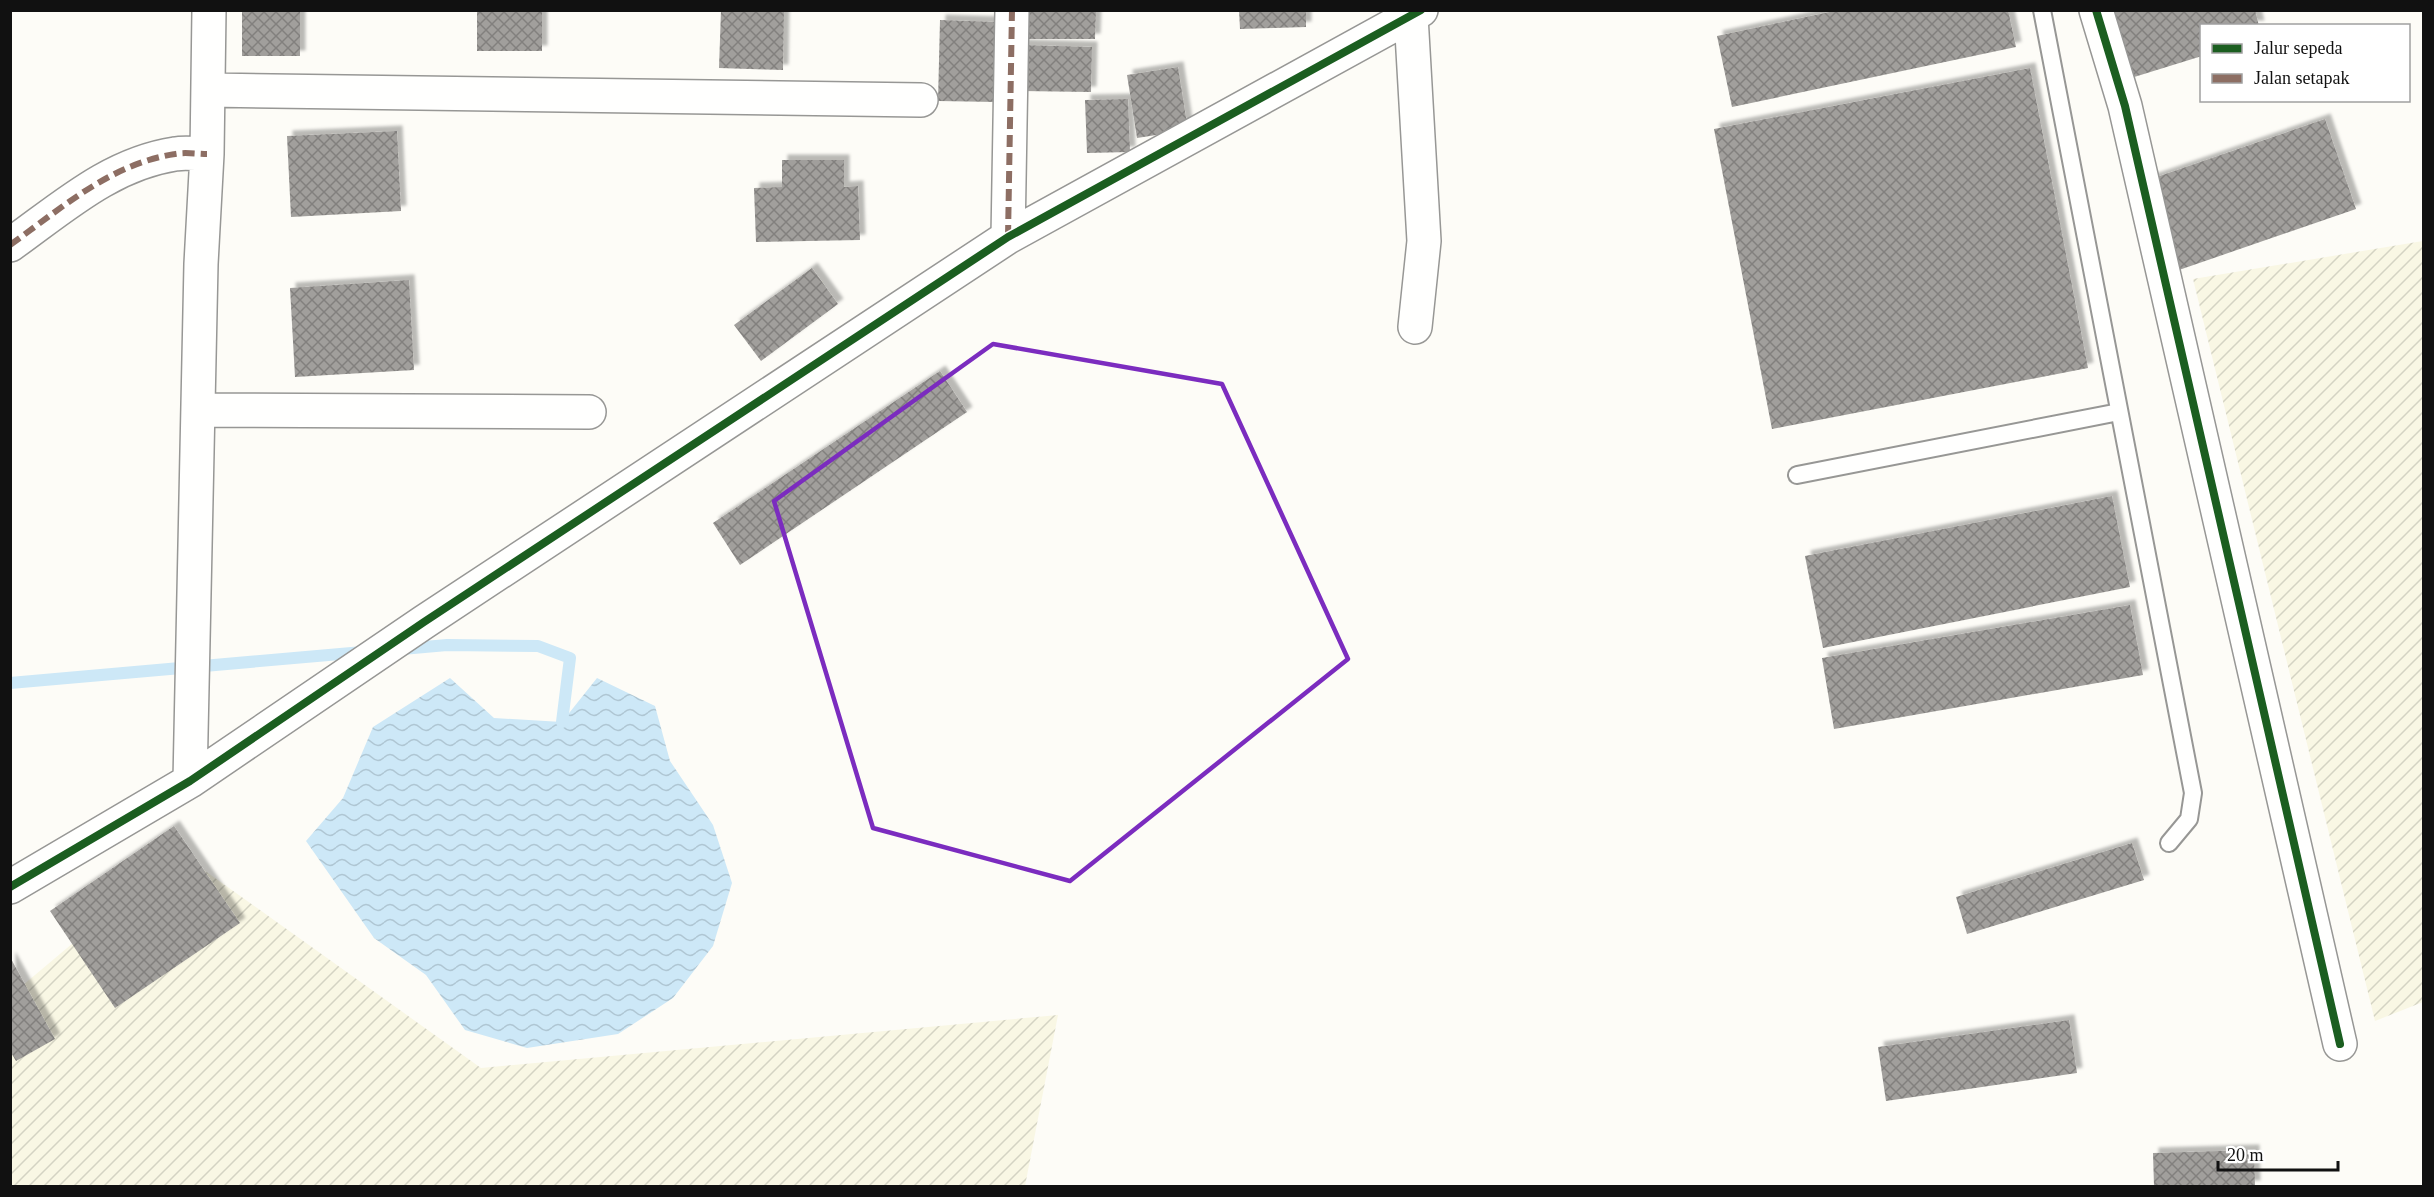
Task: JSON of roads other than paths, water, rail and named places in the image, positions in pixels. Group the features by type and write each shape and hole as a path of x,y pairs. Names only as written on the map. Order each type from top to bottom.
{"street":[{"path":"190,781 209,10"},
{"path":"1008,237 1012,10"},
{"path":"2096,10 2125,106 2340,1044"},
{"path":"10,887 190,781 424,622 1008,237 1416,13 1424,241 1415,327"},
{"path":"208,90 921,100"},
{"path":"10,245 110,174 147,160 177,153 207,153"},
{"path":"199,410 589,412"}],"lane":[{"path":"2042,10 2193,793 2189,819 2169,843"},
{"path":"1797,475 2119,412"}],"water":[{"path":"450,678 494,718 562,722 597,678 655,706 670,761 713,825 732,883 713,946 673,998 618,1034 527,1048 465,1030 426,975 374,938 306,841 343,798 373,727"}],"waterway":[{"path":"402,649 447,645 538,646 570,658 562,722"},
{"path":"10,683 363,652"}]}
